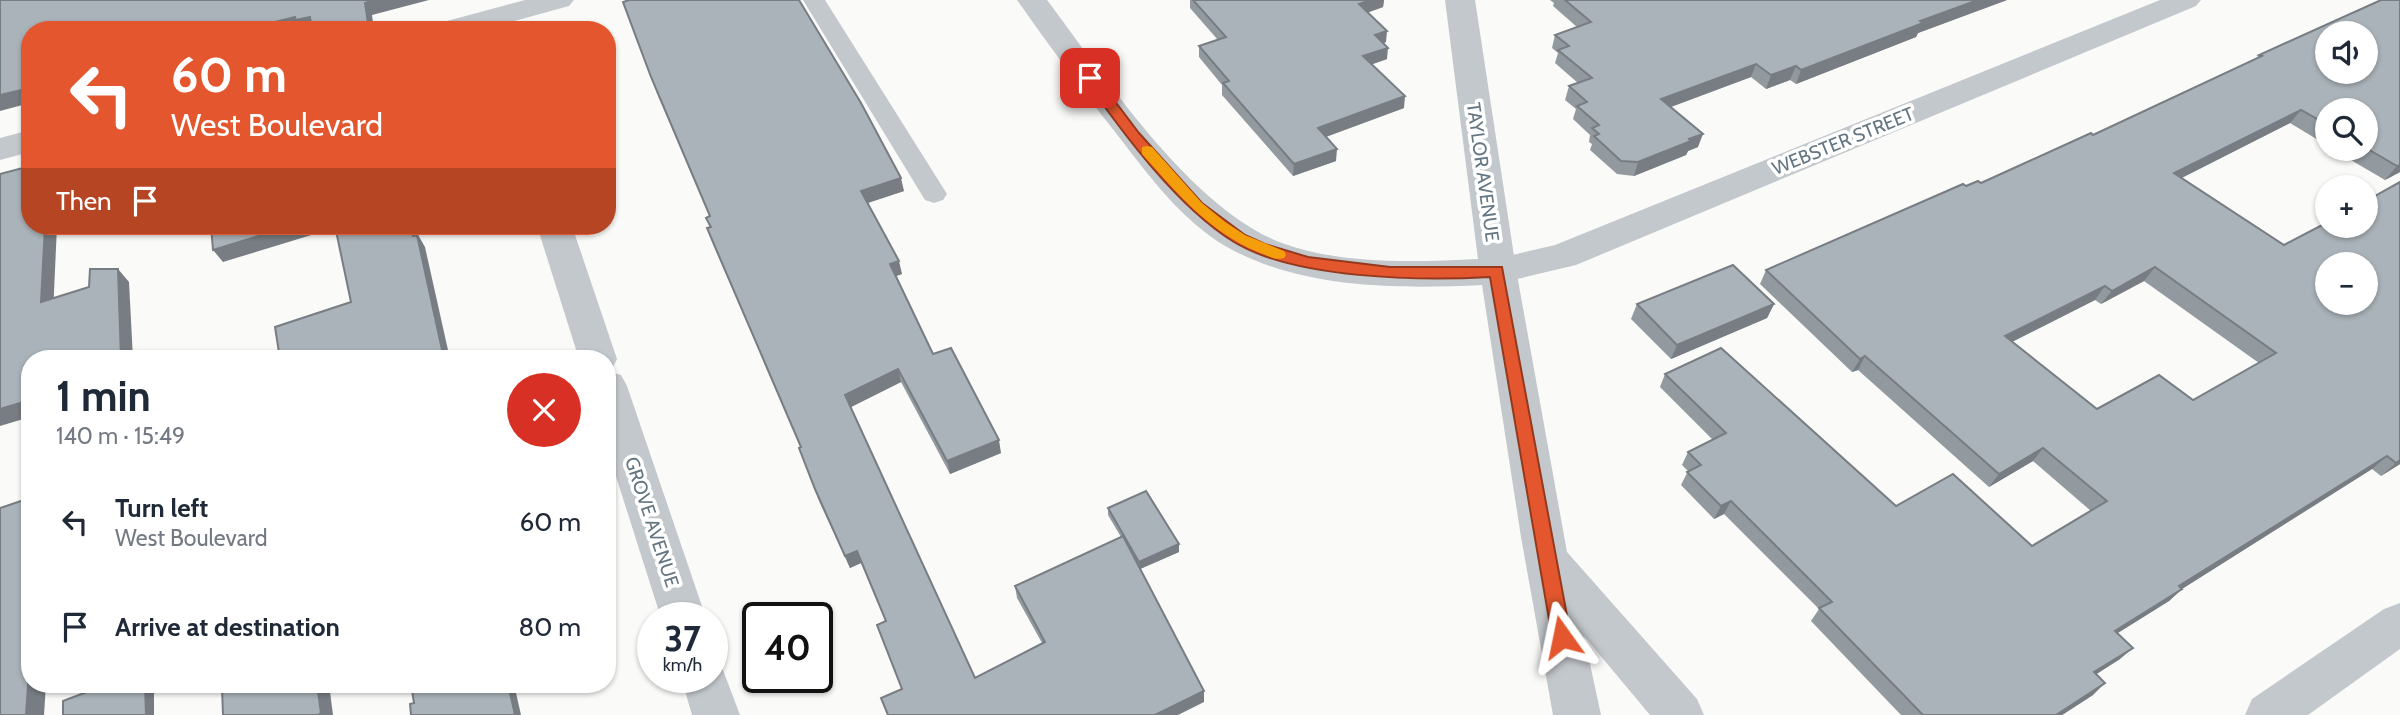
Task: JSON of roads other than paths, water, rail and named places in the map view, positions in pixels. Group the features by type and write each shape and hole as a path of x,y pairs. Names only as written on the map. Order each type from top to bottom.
{"street":[{"path":"485,16 559,0"},
{"name":"WEBSTER STREET","path":"1032,0 1160,166 1197,206 1239,238 1282,256 1338,267 1422,274 1496,271 1563,256 2186,0"},
{"name":"TAYLOR AVENUE","path":"1460,0 1496,271 1546,558 1577,715"},
{"path":"0,149 21,143"},
{"path":"557,235 595,350"},
{"name":"GROVE AVENUE","path":"616,413 679,602"},
{"path":"1546,558 1680,715"},
{"path":"2269,715 2400,623"},
{"path":"709,693 716,715"}],"lane":[{"path":"814,0 934,194"}]}
